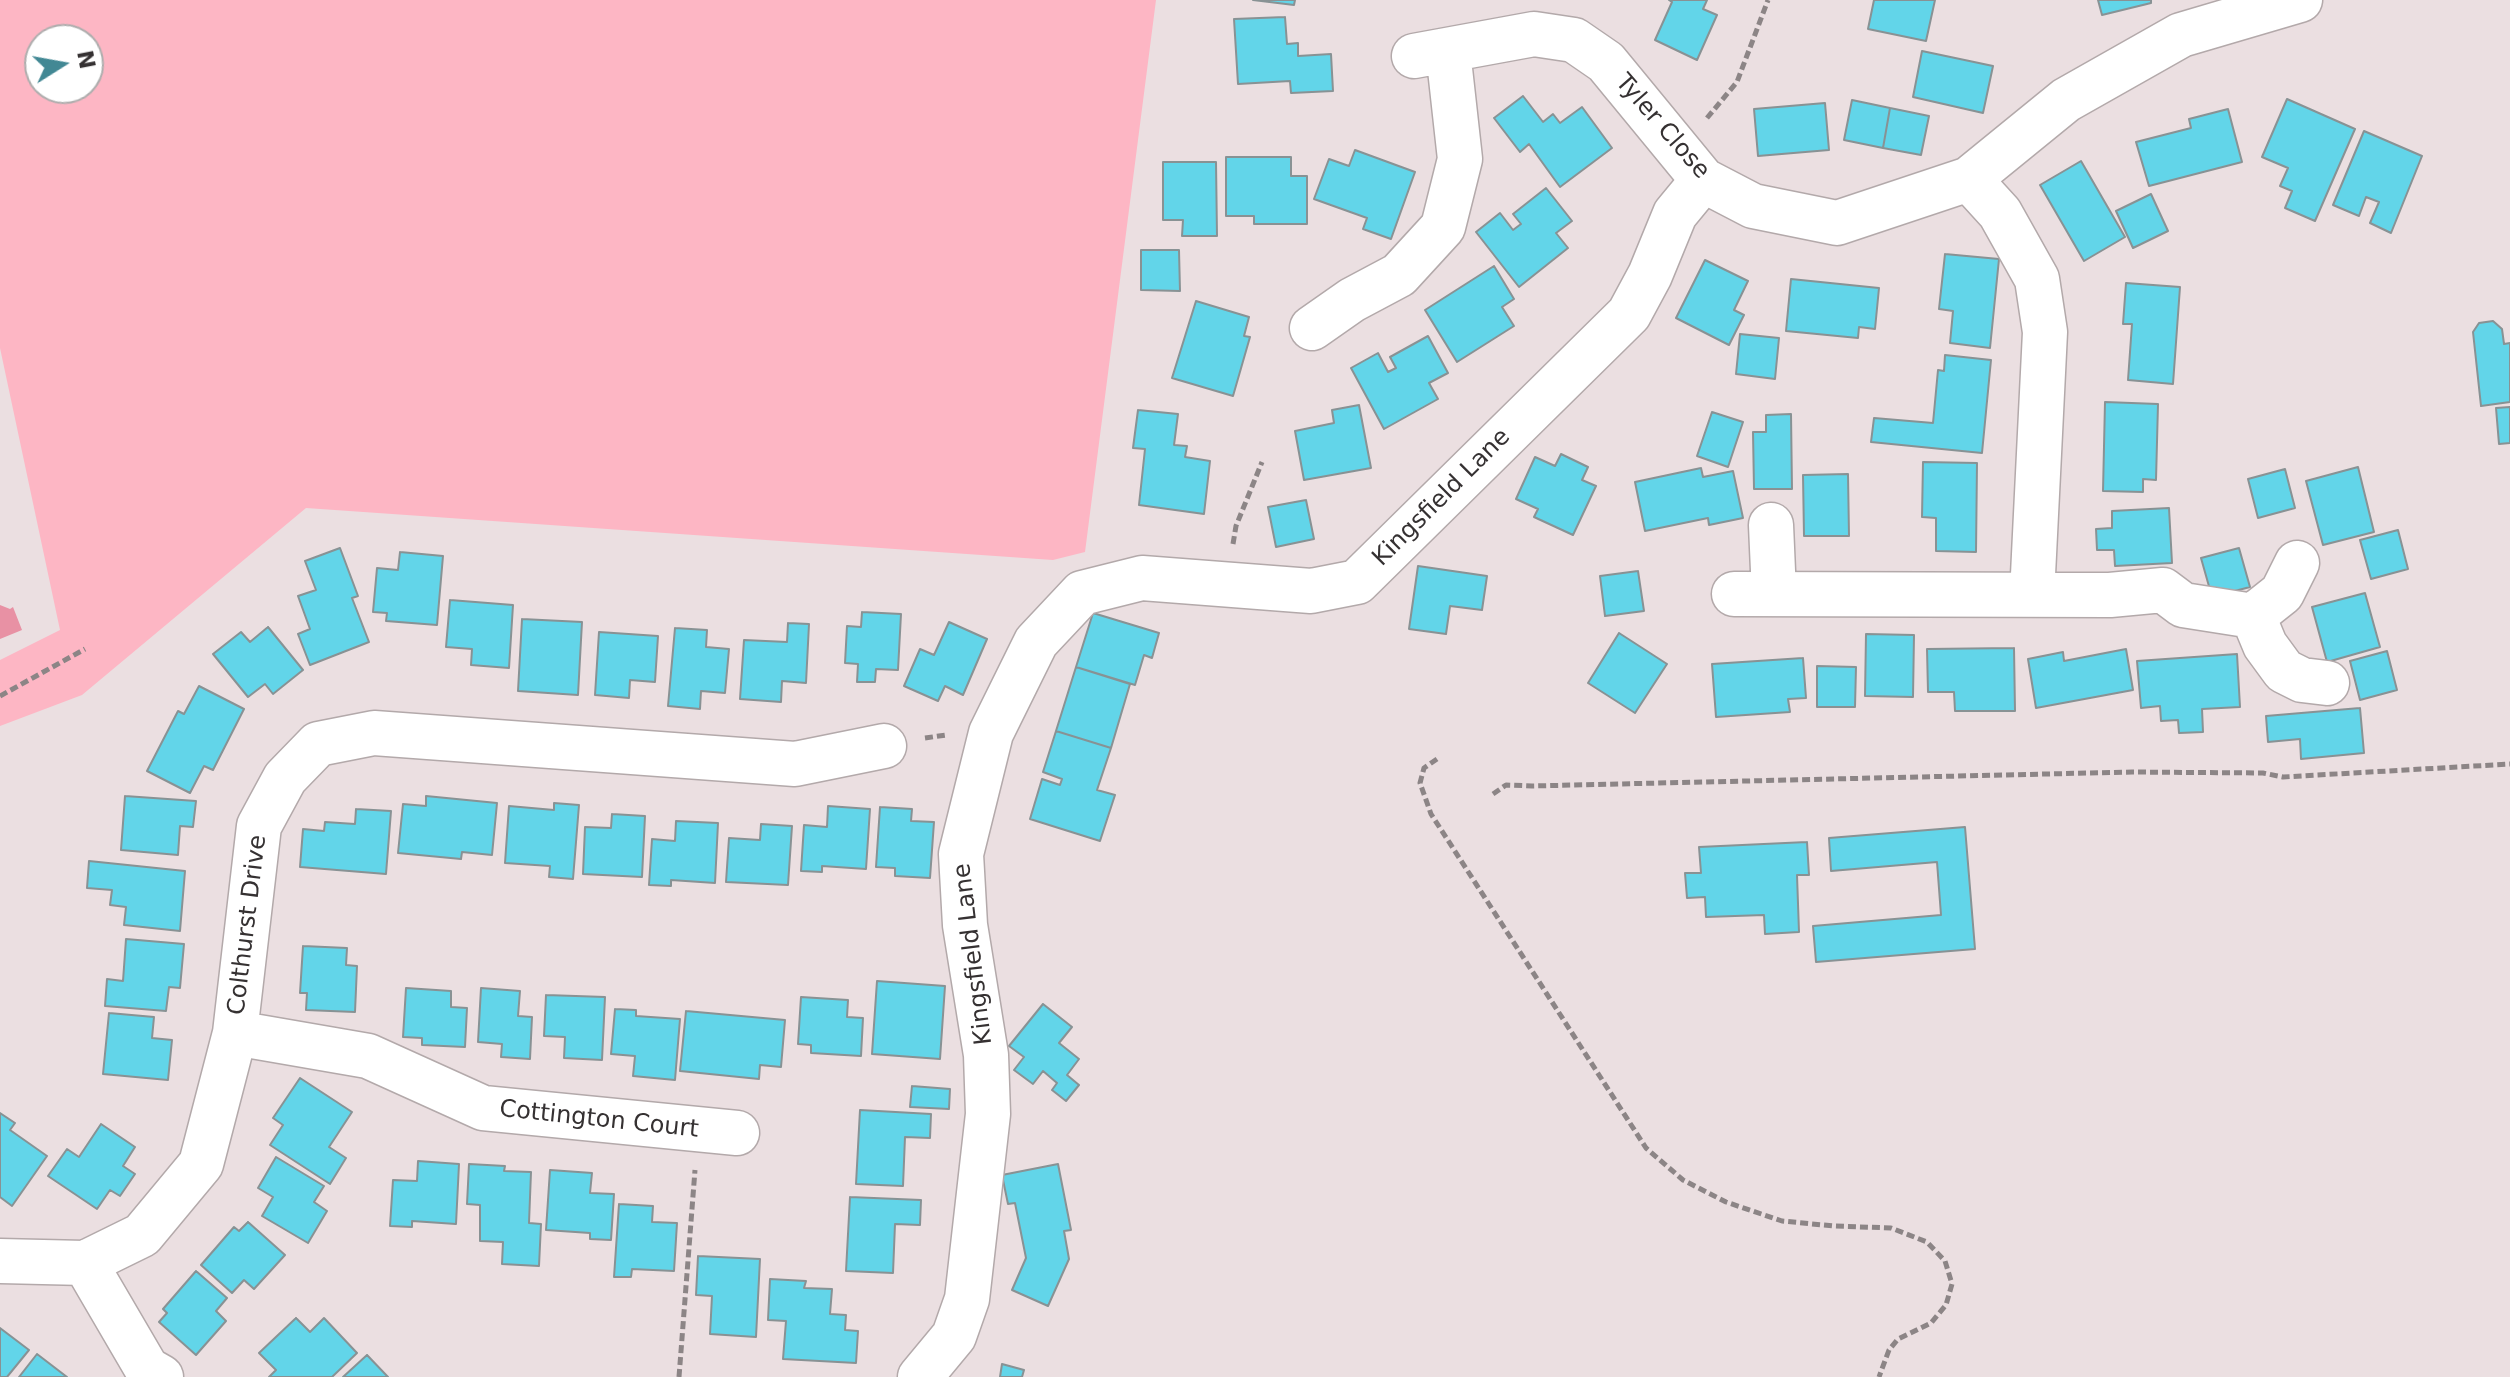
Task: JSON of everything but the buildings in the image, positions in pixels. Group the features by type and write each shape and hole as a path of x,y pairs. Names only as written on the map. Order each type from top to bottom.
{"street":[{"name":"Tyler Close","path":"1312,328 1352,300 1399,275 1443,227 1460,159 1431,53 1534,34 1574,40 1606,62 1691,166 1753,206 1837,223 1969,179 2066,100 2181,35 2300,0"},
{"name":"Kingsfield Lane","path":"920,1377 954,1336 967,1299 986,1129 986,1055 965,925 961,854 991,733 1036,642 1082,593 1142,578 1311,591 1357,582 1629,314 1650,275 1691,166"},
{"path":"1969,179 2000,213 2037,279 2045,332 2032,595"},
{"path":"1771,525 1754,594 2110,595 2163,590 2183,605 2253,616 2282,593 2297,563"},
{"path":"2253,616 2265,645 2284,671 2302,680 2327,683"},
{"name":"Colthurst Drive","path":"0,1261 85,1263 142,1235 201,1164 235,1033 259,826 285,778 318,744 374,733 795,764 884,746"},
{"name":"Cottington Court","path":"235,1033 368,1056 483,1108 718,1131"},
{"path":"85,1263 147,1369 161,1377"}],"path":[{"path":"1691,166 1737,82 1768,0"},
{"path":"1225,584 1236,526 1262,462"},
{"path":"0,696 85,649"},
{"path":"884,746 937,736 991,733"},
{"path":"1437,759 1424,768 1420,783 1431,814 1646,1148 1683,1180 1726,1202 1782,1221 1891,1228 1927,1242 1945,1261 1952,1284 1946,1305 1931,1323 1898,1339 1889,1350 1879,1377"},
{"path":"1493,794 1506,785 2132,772 2263,773 2283,777 2510,764"},
{"path":"679,1377 718,1131"}],"shaded area":[{"path":"0,0 1156,0 1085,552 1053,560 306,508 82,695 0,726 0,660 60,630 0,348"},
{"path":"0,605 10,609 13,607 22,630 0,639"}]}
